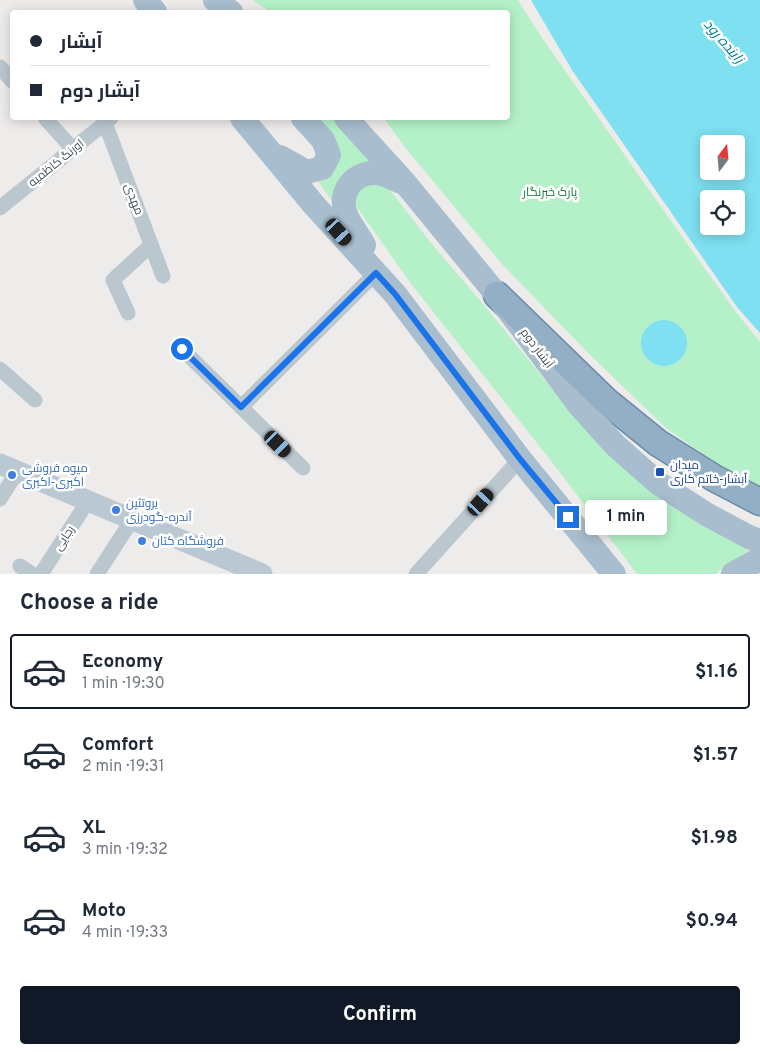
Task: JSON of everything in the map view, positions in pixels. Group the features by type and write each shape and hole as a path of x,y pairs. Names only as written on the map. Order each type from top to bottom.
{"highway":[{"path":"497,295 605,400 658,443 714,478 760,502"}],"main road":[{"path":"145,0 154,10"},
{"path":"199,0 208,10"},
{"path":"215,0 228,10"},
{"path":"244,120 314,206 395,294 520,459 614,574"},
{"path":"270,151 307,172 322,168 329,155 323,140 305,120"},
{"name":"آبشار دوم","path":"348,120 405,183 497,295 579,405 615,445 658,483 706,514 760,541"},
{"path":"395,294 346,214 343,199 349,185 360,175 375,172 405,183"},
{"path":"8,468 262,574"},
{"path":"733,574 756,561 760,562"}],"street":[{"path":"0,67 10,79"},
{"path":"47,120 73,149"},
{"name":"اورنگ کاظمیه","path":"0,208 108,120"},
{"name":"مهدی","path":"108,120 162,276"},
{"path":"128,313 113,280 151,245"},
{"path":"241,407 376,273"},
{"path":"182,349 303,468"},
{"path":"0,369 35,400"},
{"path":"416,574 520,459"},
{"path":"0,499 8,468"},
{"name":"رجایی","path":"41,574 88,502"},
{"path":"97,574 132,520"}],"green space":[{"name":"پارک خبرنگار","path":"252,0 518,0 540,35 700,262 760,342 760,488 728,472 666,428 587,352 501,263 404,146 385,120 510,120 510,10 267,10"},
{"path":"309,120 337,120 377,164 336,207 316,178 327,176"},
{"path":"380,182 390,190 568,409 747,544 749,550 723,567 716,574 637,574 555,466 412,285 356,206 355,197 362,186"}],"water":[{"name":"زاینده رود","path":"531,0 760,0 760,333 737,307 572,70"},
{"path":"664,320 677,324 683,330 687,343 683,356 677,362 664,366 651,362 645,356 641,343 645,330 651,324"}],"place":[{"name":"میدان آبشار-خاتم کاری","path":"660,472"},
{"name":"میوه فروشی اکبری-اکبری","path":"12,475"},
{"name":"پروتئین آندره-گودرزی","path":"116,510"},
{"name":"فروشگاه کتان","path":"142,541"}],"route":[{"path":"182,349 241,407 376,273 395,294 520,459 568,517"}]}
